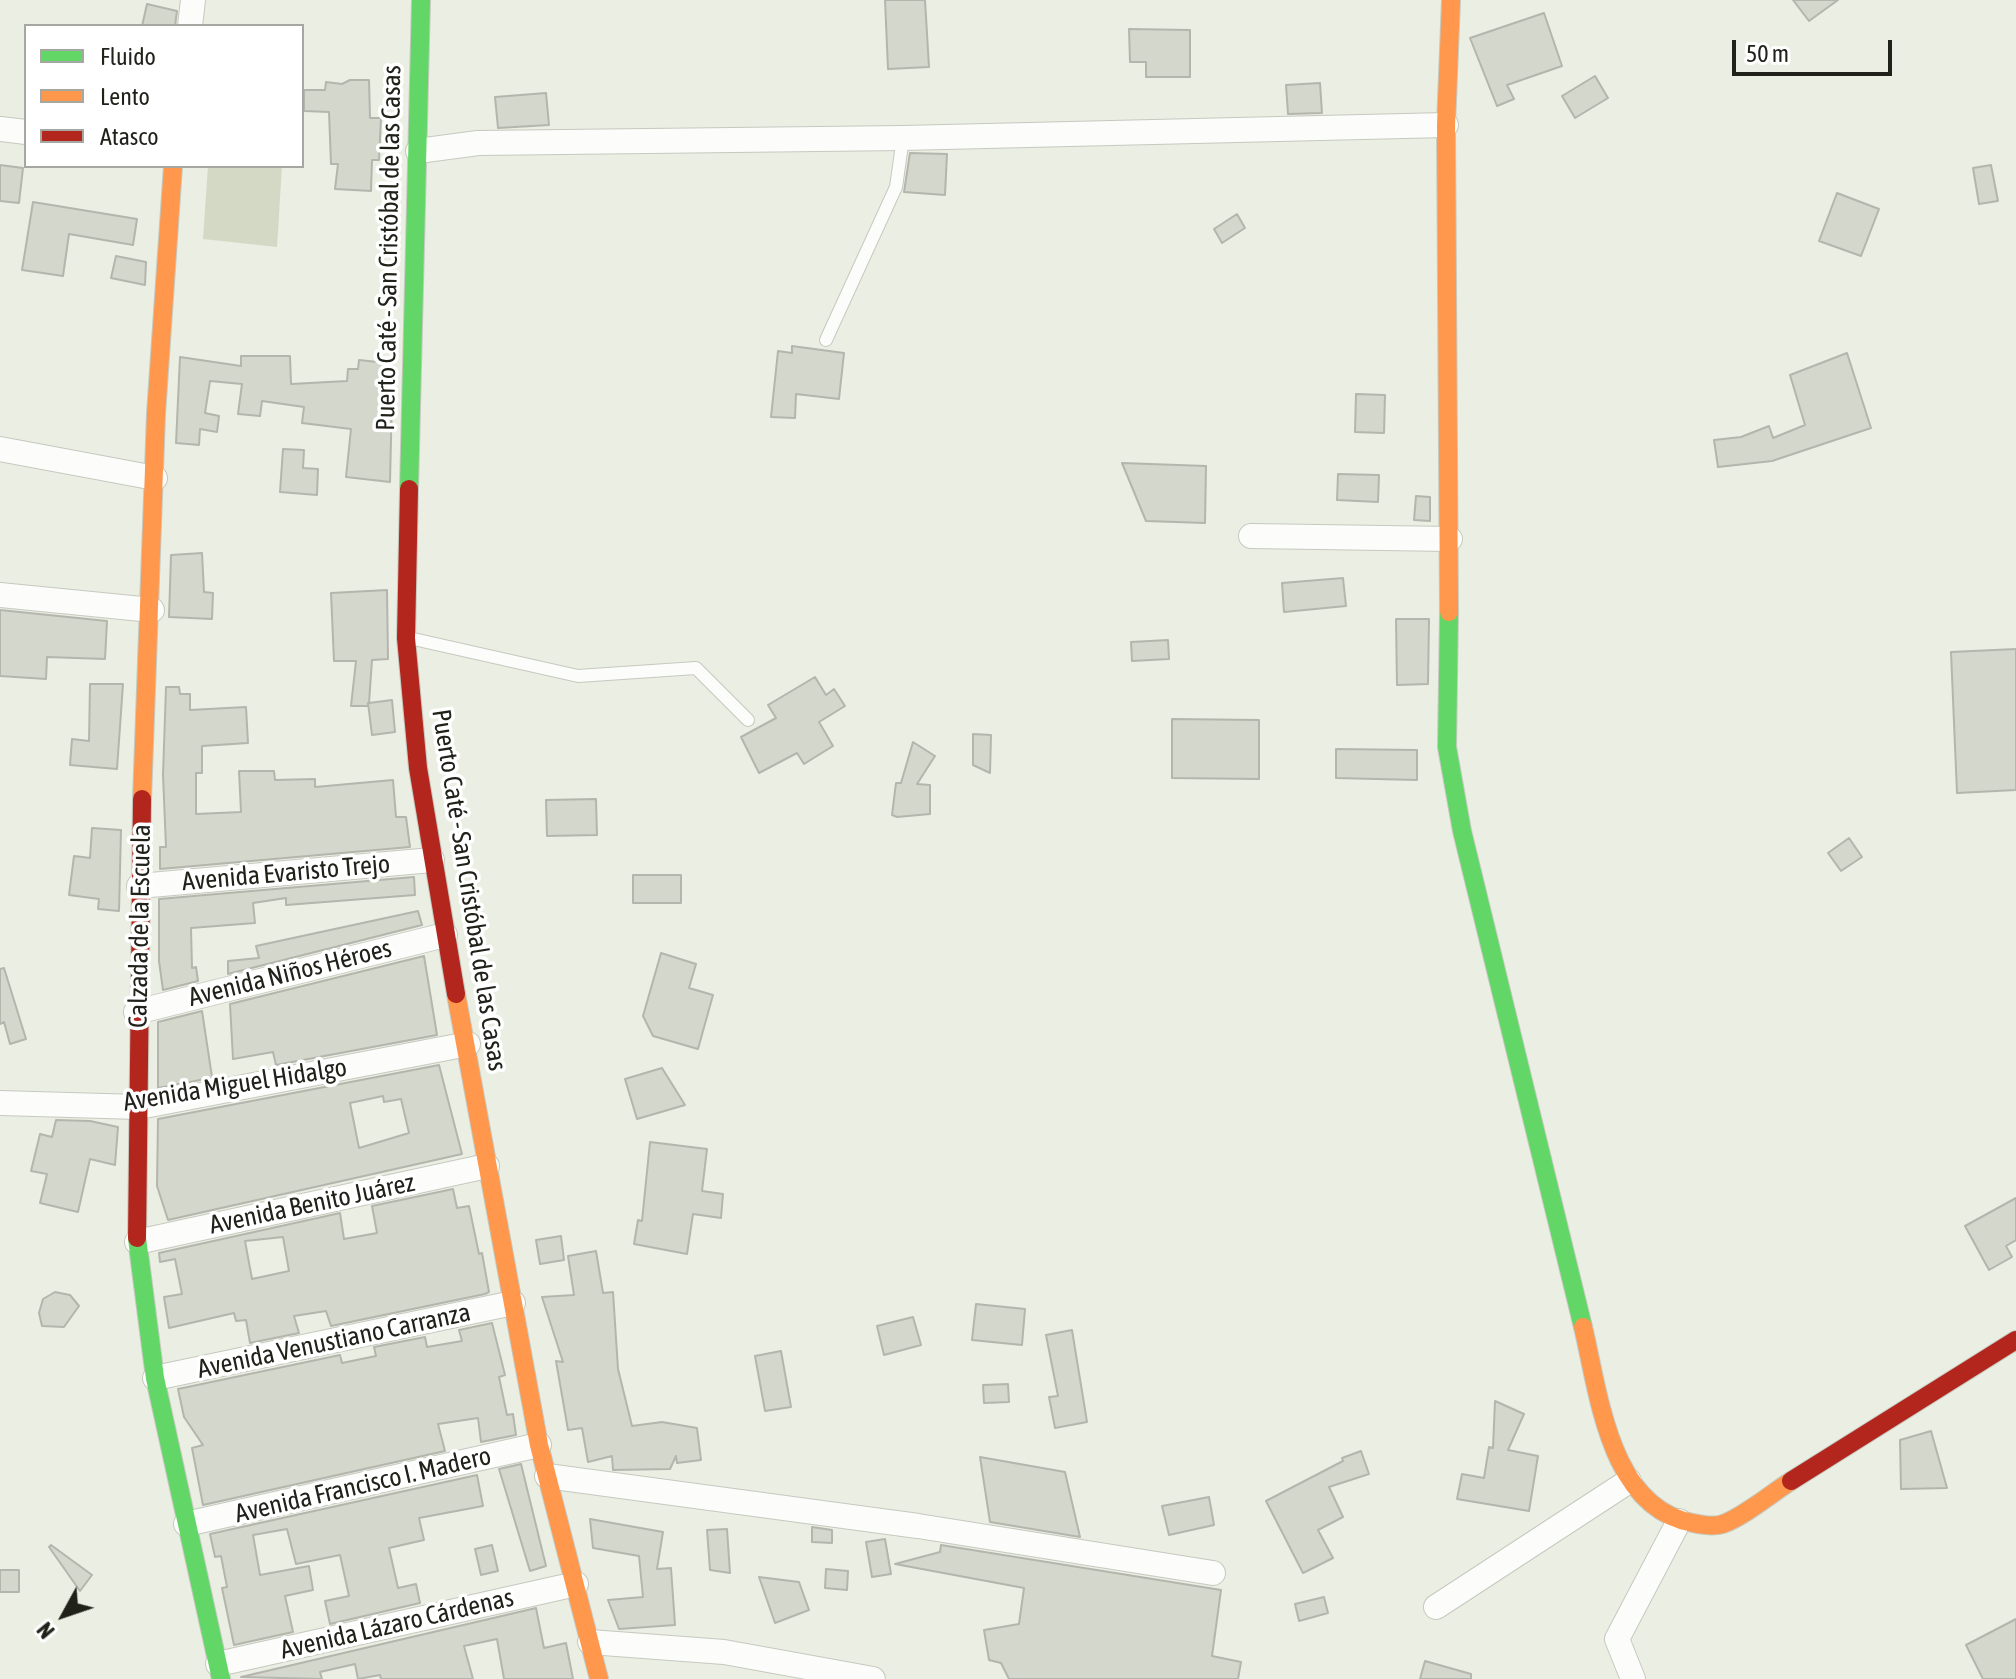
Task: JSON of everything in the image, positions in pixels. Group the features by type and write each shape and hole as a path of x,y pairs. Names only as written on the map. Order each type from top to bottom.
{"street":[{"path":"190,24 193,0"},
{"name":"Puerto Caté - San Cristóbal de las Casas","path":"421,0 406,638 418,768 445,935 468,1044 487,1166 539,1445 599,1679"},
{"path":"1451,0 1446,125 1450,539 1447,747 1462,831 1611,1441 1629,1481 1679,1521 1697,1527 1723,1524 2016,1340"},
{"path":"418,151 478,143 903,138 1446,125"},
{"path":"0,129 24,132"},
{"name":"Calzada de la Escuela","path":"173,168 155,478 139,886 137,1242 155,1378 219,1672"},
{"path":"0,449 155,478"},
{"path":"1251,536 1450,539"},
{"path":"0,595 152,610"},
{"name":"Avenida Evaristo Trejo","path":"139,886 432,860"},
{"name":"Avenida Niños Héroes","path":"136,1012 445,935"},
{"name":"Avenida Miguel Hidalgo","path":"0,1103 139,1107 468,1044"},
{"name":"Avenida Benito Juárez","path":"137,1242 487,1166"},
{"name":"Avenida Venustiano Carranza","path":"155,1378 513,1303"},
{"name":"Avenida Francisco I. Madero","path":"186,1524 539,1445"},
{"path":"547,1476 903,1524 1213,1573"},
{"path":"1436,1607 1629,1481"},
{"path":"1633,1679 1617,1639 1679,1521"},
{"name":"Avenida Lázaro Cárdenas","path":"219,1672 576,1584"},
{"path":"590,1642 724,1652 873,1679"}],"lane":[{"path":"826,340 896,187 903,138"},
{"path":"406,638 578,676 696,668 748,720"}],"green space":[{"path":"208,168 282,168 277,247 203,239"}],"building":[{"path":"885,0 925,0 929,67 888,69"},
{"path":"1793,0 1838,0 1809,21"},
{"path":"147,4 177,11 175,24 142,24"},
{"path":"1544,13 1562,66 1507,85 1514,99 1497,106 1470,38"},
{"path":"1129,29 1190,30 1190,77 1146,77 1146,62 1130,62"},
{"path":"1595,76 1608,98 1575,118 1562,96"},
{"path":"350,80 369,80 370,118 381,118 379,160 372,160 371,191 335,189 338,164 331,164 329,112 304,111 304,90 325,90 326,82 342,84"},
{"path":"1320,83 1322,113 1288,114 1286,85"},
{"path":"546,93 549,125 498,128 495,97"},
{"path":"910,153 947,154 945,195 904,192"},
{"path":"0,165 23,168 19,203 0,201"},
{"path":"1991,165 1998,201 1979,204 1973,168"},
{"path":"1837,193 1879,209 1861,256 1819,241"},
{"path":"33,202 137,219 133,245 69,234 63,276 22,270"},
{"path":"1237,214 1245,228 1222,243 1214,229"},
{"path":"116,256 146,262 145,285 111,278"},
{"path":"792,346 844,353 839,399 796,394 795,418 771,417 778,351 792,353"},
{"path":"1847,353 1871,428 1772,461 1718,467 1714,440 1741,437 1769,426 1773,438 1805,425 1790,375"},
{"path":"241,356 290,356 291,384 347,381 348,369 358,369 359,360 387,363 385,396 392,397 390,482 346,477 351,429 302,423 304,407 262,401 260,416 238,414 242,384 210,381 205,413 219,416 217,432 200,429 199,445 176,443 180,357 241,366"},
{"path":"1356,394 1385,395 1384,433 1355,432"},
{"path":"283,449 304,450 303,468 318,469 317,495 280,492"},
{"path":"1122,463 1206,466 1205,523 1146,521"},
{"path":"1338,474 1379,475 1378,502 1337,500"},
{"path":"1416,496 1430,497 1430,521 1414,520"},
{"path":"202,553 204,592 213,593 212,619 169,617 171,555"},
{"path":"1343,578 1346,606 1284,612 1282,583"},
{"path":"387,590 388,659 372,660 369,703 392,700 395,732 372,735 368,703 368,706 351,706 356,661 334,661 331,593"},
{"path":"0,610 107,621 105,659 47,657 46,679 0,676"},
{"path":"1396,619 1429,619 1428,684 1397,685"},
{"path":"1168,640 1169,659 1132,661 1131,642"},
{"path":"2016,649 2016,790 1957,793 1951,652"},
{"path":"815,677 826,695 834,689 845,706 819,722 833,746 804,764 797,753 759,773 741,737 776,718 768,705"},
{"path":"90,684 123,684 117,769 70,765 72,739 89,741"},
{"path":"166,687 179,687 180,694 190,694 190,710 246,707 248,743 202,746 202,773 196,773 196,814 241,812 239,771 274,771 275,780 315,779 315,787 393,780 396,817 406,817 410,847 160,869 160,847 166,847 163,775"},
{"path":"1172,719 1259,720 1259,779 1172,778"},
{"path":"973,734 991,735 990,773 973,765"},
{"path":"913,742 935,756 917,784 930,785 930,814 897,817 892,815 896,783 901,783"},
{"path":"1336,749 1417,750 1417,780 1336,778"},
{"path":"596,799 597,835 547,836 546,800"},
{"path":"92,828 121,830 119,911 98,909 99,899 69,895 74,856 90,858"},
{"path":"1849,838 1862,857 1841,871 1828,853"},
{"path":"633,875 681,875 681,903 633,903"},
{"path":"414,877 415,895 286,905 286,898 253,903 255,923 191,928 192,968 196,967 198,981 163,990 159,961 159,899"},
{"path":"418,911 422,925 228,974 228,961 259,958 256,946"},
{"path":"661,953 696,964 689,988 713,995 698,1049 653,1036 643,1016"},
{"path":"424,956 437,1035 276,1065 273,1052 233,1059 230,1004"},
{"path":"4,968 26,1039 10,1044 4,1022 0,1024 0,969"},
{"path":"202,1011 212,1077 216,1077 158,1088 158,1022"},
{"path":"439,1065 462,1154 168,1220 157,1186 158,1119","holes":["383,1096 384,1102 401,1099 409,1133 359,1148 350,1103"]},
{"path":"662,1068 685,1105 637,1119 625,1079"},
{"path":"56,1120 90,1121 118,1127 115,1165 90,1159 78,1212 40,1203 47,1174 31,1171 40,1134 52,1137"},
{"path":"650,1142 707,1149 702,1191 723,1194 721,1218 693,1214 687,1254 634,1244 638,1220 642,1221"},
{"path":"453,1189 457,1208 469,1206 489,1292 331,1326 326,1311 294,1316 299,1333 250,1343 246,1320 236,1321 234,1313 169,1328 164,1297 182,1294 175,1259 160,1262 159,1253 340,1213 344,1239 377,1233 372,1206","holes":["283,1237 289,1271 252,1279 245,1241"]},
{"path":"2016,1198 2016,1240 2006,1246 2012,1257 1989,1270 1965,1226"},
{"path":"561,1236 564,1260 540,1264 536,1240"},
{"path":"596,1251 603,1293 613,1292 618,1369 632,1426 662,1422 697,1428 701,1460 677,1463 676,1456 670,1469 613,1470 612,1456 588,1462 582,1428 568,1430 556,1361 563,1362 542,1297 574,1295 568,1256"},
{"path":"55,1292 70,1295 79,1306 64,1327 42,1326 39,1313 43,1299"},
{"path":"976,1304 1025,1309 1022,1345 972,1340"},
{"path":"913,1317 921,1345 884,1355 877,1326"},
{"path":"492,1323 505,1375 499,1377 507,1415 513,1414 516,1435 481,1442 478,1418 438,1424 445,1451 203,1505 192,1448 203,1445 184,1417 178,1389 340,1355 342,1363 376,1356 374,1347 425,1337 427,1347 462,1341 459,1330"},
{"path":"1072,1330 1087,1422 1055,1428 1049,1397 1058,1396 1046,1335"},
{"path":"781,1351 791,1407 765,1411 755,1356"},
{"path":"1008,1384 1009,1402 984,1403 983,1385"},
{"path":"1495,1401 1524,1414 1508,1450 1538,1456 1529,1511 1457,1499 1462,1474 1484,1478 1489,1447 1493,1448"},
{"path":"1931,1431 1947,1488 1901,1489 1900,1440"},
{"path":"1361,1451 1369,1474 1329,1487 1343,1517 1318,1530 1333,1558 1303,1573 1266,1501 1343,1461 1342,1458"},
{"path":"980,1457 1065,1472 1080,1537 990,1522"},
{"path":"521,1464 546,1566 530,1571 499,1469"},
{"path":"477,1475 483,1506 419,1518 424,1540 389,1548 398,1588 416,1584 420,1603 330,1624 325,1601 349,1596 340,1555 296,1564 287,1529 253,1535 260,1575 309,1566 313,1590 285,1596 293,1632 234,1645 222,1588 227,1587 221,1556 215,1557 210,1534"},
{"path":"1209,1497 1214,1525 1169,1535 1162,1506"},
{"path":"590,1519 663,1532 657,1569 671,1568 675,1625 619,1629 608,1600 643,1597 639,1556 593,1548"},
{"path":"812,1527 832,1530 832,1543 812,1542"},
{"path":"727,1529 730,1573 710,1570 707,1530"},
{"path":"885,1539 891,1574 872,1577 866,1542"},
{"path":"51,1545 92,1575 80,1591 49,1547"},
{"path":"492,1545 498,1571 481,1575 475,1549"},
{"path":"941,1545 1221,1590 1212,1656 1241,1662 1238,1679 1009,1679 1001,1663 989,1660 984,1630 1019,1624 1024,1588 895,1564 940,1552"},
{"path":"826,1569 848,1571 847,1590 825,1588"},
{"path":"0,1570 19,1570 19,1592 0,1592"},
{"path":"759,1577 799,1582 809,1610 775,1623"},
{"path":"1324,1597 1328,1613 1299,1621 1295,1604"},
{"path":"536,1608 544,1648 566,1643 573,1679 504,1679 497,1639 464,1646 473,1679 381,1679 380,1675 358,1679 355,1664 320,1672 322,1679 241,1677"},
{"path":"2016,1619 2016,1679 1983,1679 1966,1645"},
{"path":"1425,1661 1471,1674 1471,1679 1420,1679"}],"traffic: fast":[{"path":"409,489 421,0"},
{"path":"1449,612 1447,747 1462,831 1583,1327"},
{"path":"137,1238 155,1378 221,1679"}],"traffic: slow":[{"path":"1449,612 1446,125 1451,0"},
{"path":"142,799 156,414 173,168"},
{"path":"456,994 539,1445 599,1679"},
{"path":"1583,1327 1612,1444 1626,1472 1643,1495 1665,1513 1693,1523 1720,1525 1791,1481"}],"traffic: jam":[{"path":"409,489 406,638 418,768 456,994"},
{"path":"137,1238 142,799"},
{"path":"1791,1481 2016,1340"}]}
